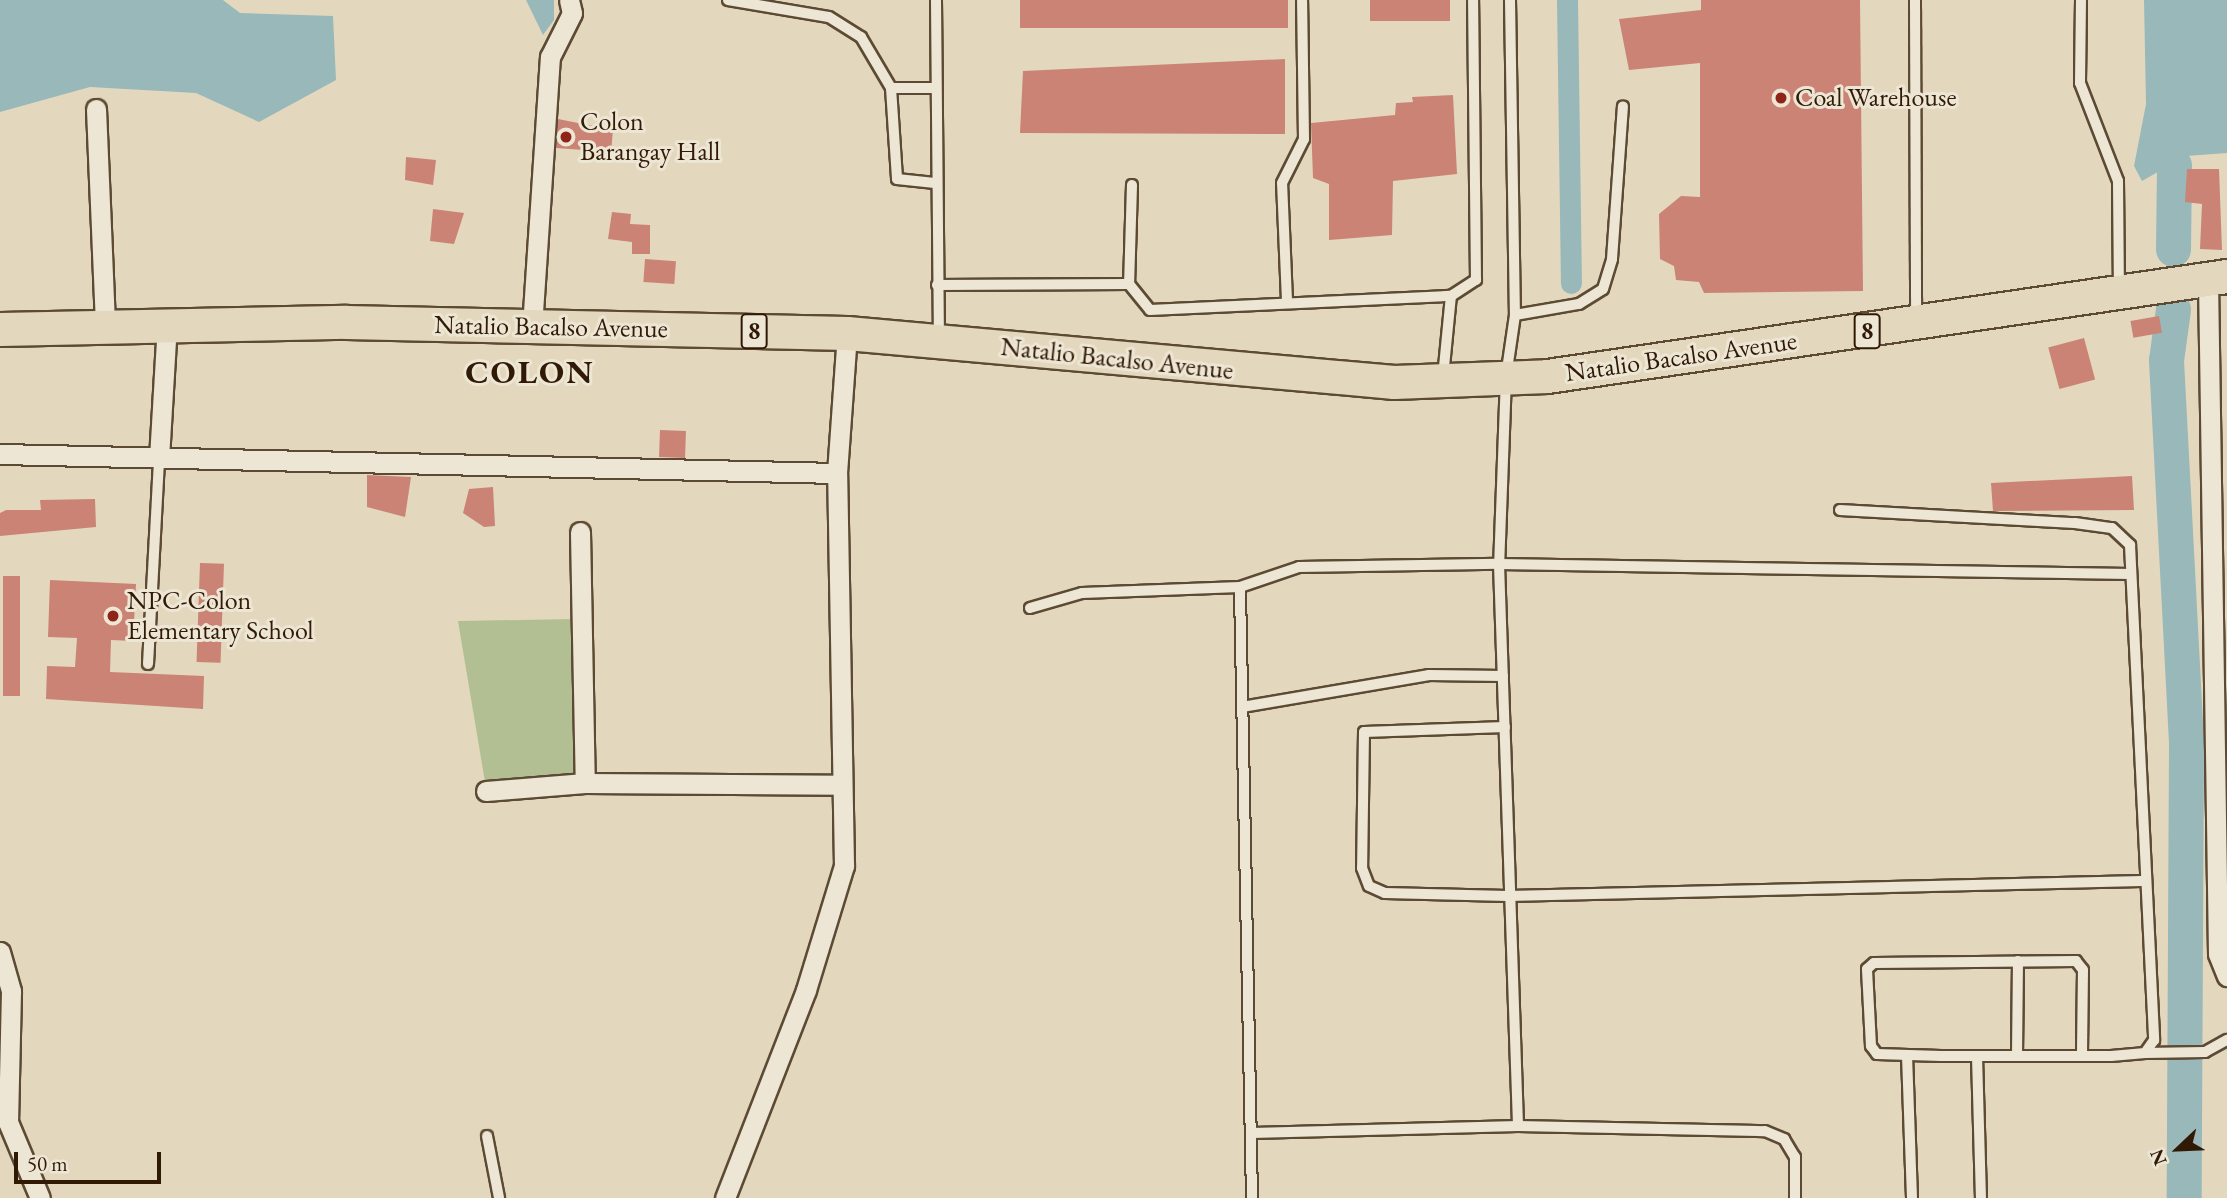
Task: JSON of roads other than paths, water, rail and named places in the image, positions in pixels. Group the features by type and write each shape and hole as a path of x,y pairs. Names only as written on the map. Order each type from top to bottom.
{"highway":[{"name":"Natalio Bacalso Avenue","path":"0,328 166,325 532,327 848,333 939,340 1306,379 1443,380 1506,377 1916,324 2218,278"}],"street":[{"path":"532,327 550,57 572,13 569,0"},
{"path":"96,109 104,326"},
{"path":"2218,278 2223,852 2218,954 2227,976"},
{"path":"159,458 166,325"},
{"path":"725,1198 838,898 844,866 837,473 848,333"},
{"path":"0,454 837,473"},
{"path":"580,532 585,783"},
{"path":"486,791 585,783 841,785"},
{"path":"0,952 5,993 8,1122 40,1198"}],"lane":[{"path":"728,0 829,17 862,37 891,88 897,179 935,183"},
{"path":"936,0 934,88 939,340"},
{"path":"1287,301 1282,183 1304,139 1302,0"},
{"path":"1132,185 1129,284 1150,310 1287,301 1451,296 1476,280 1473,0"},
{"path":"1510,0 1515,315 1506,377 1499,564 1508,896 1518,1126"},
{"path":"1914,0 1916,324"},
{"path":"2081,0 2080,83 2118,181 2119,294"},
{"path":"891,88 934,88"},
{"path":"1515,315 1579,304 1603,289 1612,259 1623,106"},
{"path":"937,285 1129,284"},
{"path":"1443,380 1451,296"},
{"path":"148,664 159,458"},
{"path":"1840,510 2112,528 2130,545 2142,881 2154,1040 2145,1053"},
{"path":"1030,608 1083,593 1240,587 1299,566 1499,564 2131,574"},
{"path":"1240,587 1252,1198"},
{"path":"1242,707 1429,676 1503,676"},
{"path":"1505,727 1364,732 1362,868 1369,886 1385,893 1508,896 2142,881"},
{"path":"2017,1056 2018,961"},
{"path":"2082,1056 2082,970 2076,961 1874,963 1867,969 1871,1046 1877,1054 2082,1056 2196,1052 2227,1040"},
{"path":"1907,1055 1912,1198"},
{"path":"1977,1056 1981,1198"},
{"path":"1252,1133 1518,1126 1765,1131 1784,1139 1794,1157 1795,1198"},
{"path":"487,1136 499,1198"}],"water":[{"path":"0,0 223,0 240,13 333,16 336,80 259,122 196,93 90,87 0,112"},
{"path":"526,0 554,0 554,20 543,35"},
{"path":"2144,0 2227,0 2227,153 2186,156 2142,181 2134,166 2146,104"}],"waterway":[{"path":"1567,0 1571,283"},
{"path":"2173,249 2174,165"},
{"path":"2173,309 2166,360 2186,746 2184,1198"}],"place":[{"name":"Coal Warehouse","path":"1781,98"},
{"name":"Colon Barangay Hall","path":"566,137"},
{"name":"NPC-Colon Elementary School","path":"113,616"}],"district":[{"name":"COLON","path":"530,372"}]}
